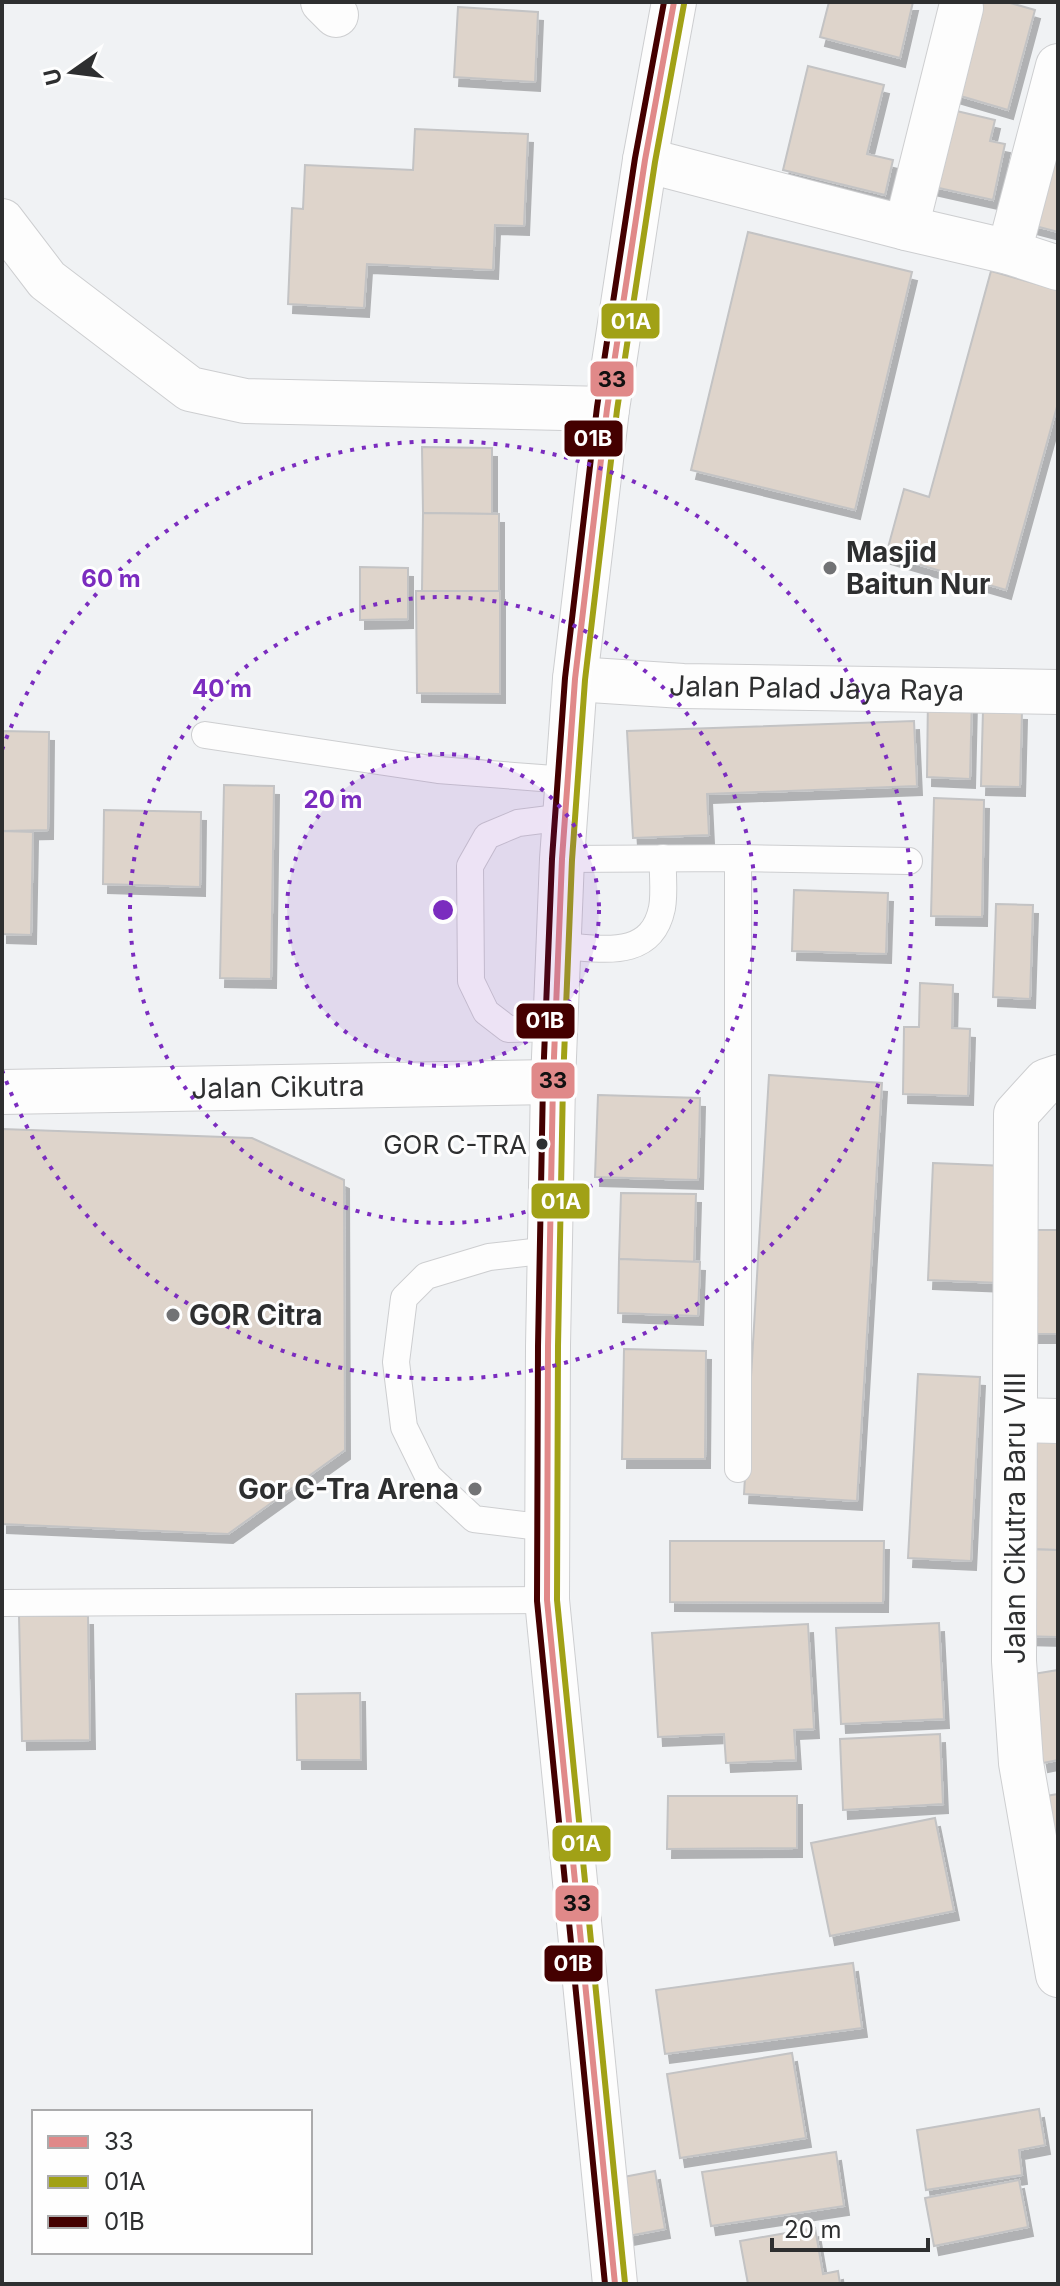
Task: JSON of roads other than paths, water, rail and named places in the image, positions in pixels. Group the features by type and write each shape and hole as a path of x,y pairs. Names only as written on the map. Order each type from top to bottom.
{"street":[{"path":"615,2284 547,1600 553,1082 575,679 607,409 645,160 674,2"},
{"path":"906,228 961,8"},
{"path":"1009,252 1058,66"},
{"path":"645,160 1009,252 1058,268"},
{"path":"2,221 47,280 190,389 245,401 607,409"},
{"name":"Jalan Palad Jaya Raya","path":"575,679 683,686 1058,692"},
{"name":"Jalan Cikutra Baru VIII","path":"1058,1077 1046,1081 1016,1114 1014,1661 1020,1749 1058,1975"},
{"name":"Jalan Cikutra","path":"2,1092 553,1082"},
{"path":"1015,1420 1058,1421"}],"lane":[{"path":"205,735 438,770 663,858 909,861"},
{"path":"555,1028 508,1029 486,1012 471,981 470,866 487,836 518,823 565,819"},
{"path":"559,946 612,949 636,945 651,935 662,908 663,858"},
{"path":"738,858 738,1469"},
{"path":"548,1528 474,1519 428,1476 404,1427 396,1362 404,1298 426,1276 489,1257 550,1250"},
{"path":"2,1603 547,1600"}],"place":[{"name":"Masjid Baitun Nur","path":"830,568"},
{"name":"GOR C-TRA","path":"542,1144"},
{"name":"GOR Citra","path":"173,1315"},
{"name":"Gor C-Tra Arena","path":"475,1489"}]}
